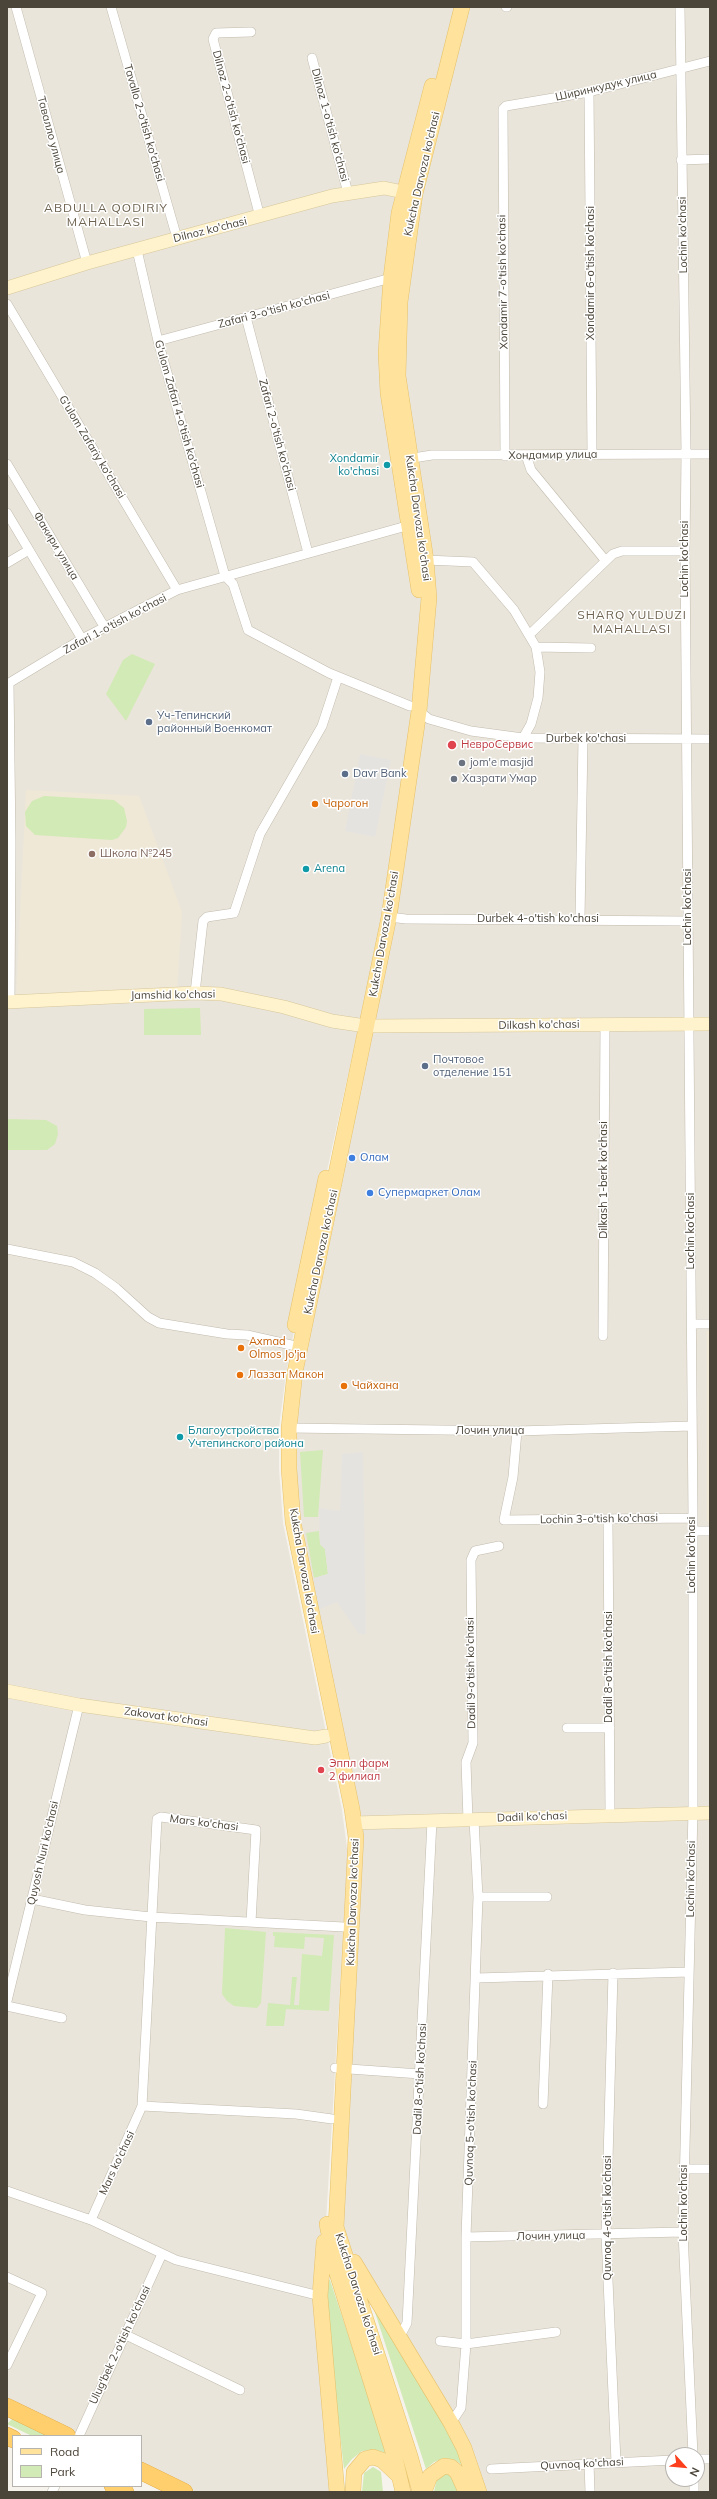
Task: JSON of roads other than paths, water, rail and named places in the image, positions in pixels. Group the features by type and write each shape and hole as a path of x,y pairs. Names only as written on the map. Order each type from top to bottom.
{"highway":[{"path":"7,2407 65,2435"},
{"path":"142,2471 184,2492"},
{"path":"115,2487 125,2492"}],"main road":[{"name":"Kukcha Darvoza ko'chasi","path":"403,2492 400,2476 338,2277 326,2221 340,2068 348,1928 348,1856 350,1824 331,1736 293,1522 284,1427 295,1346 385,916 428,616 426,560 386,377 391,278 409,193 453,7"},
{"name":"Kukcha Darvoza ko'chasi","path":"414,708 419,596 410,525 404,459 397,351 409,193 462,7"},
{"name":"Kukcha Darvoza ko'chasi","path":"336,2119 336,2217 338,2238 410,2456 420,2492"},
{"path":"326,2221 320,2296 337,2492"},
{"path":"338,2238 400,2336 451,2423 464,2448 479,2492"},
{"path":"353,2492 354,2472 365,2459 373,2457 382,2460 400,2476"},
{"path":"424,2492 430,2476 444,2466 451,2467 457,2472 466,2492"}],"street":[{"name":"Тавалло улица","path":"16,7 87,263"},
{"name":"Tavallo 2-o'tish ko'chasi","path":"111,7 177,238"},
{"name":"Lochin ko'chasi","path":"680,7 686,453 685,551 687,921 690,1024 693,1518 692,1813 683,2232 693,2447"},
{"name":"Dilnoz 2-o'tish ko'chasi","path":"251,32 216,33 213,39 260,217"},
{"name":"Dilnoz 1-o'tish ko'chasi","path":"312,58 348,193"},
{"name":"Ширинкудук улица","path":"503,109 506,106 589,92 710,61"},
{"name":"Xondamir 6-o'tish ko'chasi","path":"589,92 592,454"},
{"name":"Xondamir 7-o'tish ko'chasi","path":"503,109 505,456"},
{"path":"682,160 710,159"},
{"name":"Dilnoz ko'chasi","path":"7,288 87,263 348,193 384,188 409,193"},
{"name":"G'ulom Zafari 4-o'tish ko'chasi","path":"137,250 158,341 225,576"},
{"name":"Zafari 3-o'tish ko'chasi","path":"158,341 391,278"},
{"name":"G'ulom Zafariy ko'chasi","path":"7,304 177,590"},
{"name":"Zafari 2-o'tish ko'chasi","path":"246,317 308,553"},
{"name":"Хондамир улица","path":"404,459 432,455 505,456 686,453 710,454"},
{"path":"526,455 531,470 605,560"},
{"name":"Факири улица","path":"7,464 105,628"},
{"path":"7,513 82,639"},
{"name":"Zafari 1-o'tish ko'chasi","path":"8,682 82,639 177,590 410,525"},
{"path":"7,563 29,550"},
{"path":"529,635 605,560 622,551 685,551"},
{"path":"426,560 472,562 514,610 536,647 540,672 538,698 531,724 523,738"},
{"path":"225,576 233,584 245,624 252,634 338,677 414,708"},
{"path":"536,647 591,648"},
{"path":"195,993 202,921 207,917 234,913 260,834 322,726 338,677"},
{"path":"8,682 8,1002"},
{"name":"Durbek ko'chasi","path":"414,708 430,719 471,731 523,738 710,739"},
{"path":"580,919 583,738"},
{"name":"Durbek 4-o'tish ko'chasi","path":"385,916 406,919 580,919 687,921"},
{"name":"Jamshid ko'chasi","path":"8,1002 195,993 221,994 284,1007 332,1021 363,1025"},
{"name":"Dilkash 1-berk ko'chasi","path":"603,1336 605,1024"},
{"name":"Dilkash ko'chasi","path":"363,1025 710,1024"},
{"path":"7,1249 73,1262 95,1273 148,1317 159,1323 227,1334 247,1335 295,1346"},
{"path":"692,1324 710,1324"},
{"name":"Лочин улица","path":"284,1427 517,1431 692,1426"},
{"name":"Lochin 3-o'tish ko'chasi","path":"517,1431 513,1476 504,1520 693,1518"},
{"name":"Dadil 8-o'tish ko'chasi","path":"608,1519 610,1814"},
{"path":"692,1531 710,1531"},
{"name":"Dadil 9-o'tish ko'chasi","path":"471,1820 466,1762 473,1743 471,1560 474,1551 499,1546"},
{"name":"Zakovat ko'chasi","path":"7,1691 79,1705 315,1738 331,1736"},
{"name":"Quyosh Nuri ko'chasi","path":"7,2001 79,1705"},
{"path":"567,1728 610,1728"},
{"name":"Dadil ko'chasi","path":"350,1824 610,1814 710,1813"},
{"name":"Mars ko'chasi","path":"91,2220 142,2106 157,1819 161,1817 256,1830 251,1922"},
{"name":"Quvnoq 5-o'tish ko'chasi","path":"451,2423 461,2408 466,2344 466,2237 478,1897 471,1820"},
{"name":"Dadil 8-o'tish ko'chasi","path":"400,2336 407,2322 432,1821"},
{"path":"478,1897 547,1897"},
{"path":"32,1899 91,1911 151,1917 348,1928"},
{"path":"476,1978 548,1974 689,1972"},
{"name":"Quvnoq 4-o'tish ko'chasi","path":"613,1973 606,2235 616,2462"},
{"path":"543,2104 548,1974"},
{"path":"7,2006 62,2018"},
{"path":"340,2068 420,2074"},
{"path":"142,2106 296,2114 336,2119"},
{"path":"684,2168 710,2169"},
{"path":"7,2191 91,2220 162,2254 190,2264 320,2296"},
{"name":"Лочин улица","path":"466,2237 606,2235 683,2232"},
{"name":"Ulug'bek 2-o'tish ko'chasi","path":"79,2435 162,2254"},
{"path":"7,2276 42,2293 7,2365"},
{"path":"440,2340 466,2344 556,2332"},
{"path":"126,2335 240,2390"},
{"name":"Quvnoq ko'chasi","path":"491,2469 665,2460"},
{"path":"589,2463 590,2492"}],"place":[{"name":"Xondamir ko'chasi","path":"387,465"},
{"name":"Уч-Тепинский районный Военкомат","path":"149,722"},
{"name":"НевроСервис","path":"452,745"},
{"name":"jom'e masjid","path":"462,763"},
{"name":"Davr Bank","path":"345,774"},
{"name":"Хазрати Умар","path":"454,779"},
{"name":"Чарогон","path":"315,804"},
{"name":"Школа №245","path":"92,854"},
{"name":"Arena","path":"306,869"},
{"name":"Почтовое отделение 151","path":"425,1066"},
{"name":"Олам","path":"352,1158"},
{"name":"Супермаркет Олам","path":"370,1193"},
{"name":"Axmad Olmos Jo'ja","path":"241,1348"},
{"name":"Лаззат Макон","path":"240,1375"},
{"name":"Чайхана","path":"344,1386"},
{"name":"Благоустройства Учтепинского района","path":"180,1437"},
{"name":"Эппл фарм 2 филиал","path":"321,1770"}],"district":[{"name":"ABDULLA QODIRIY MAHALLASI","path":"106,215"},
{"name":"SHARQ YULDUZI MAHALLASI","path":"632,622"}]}
